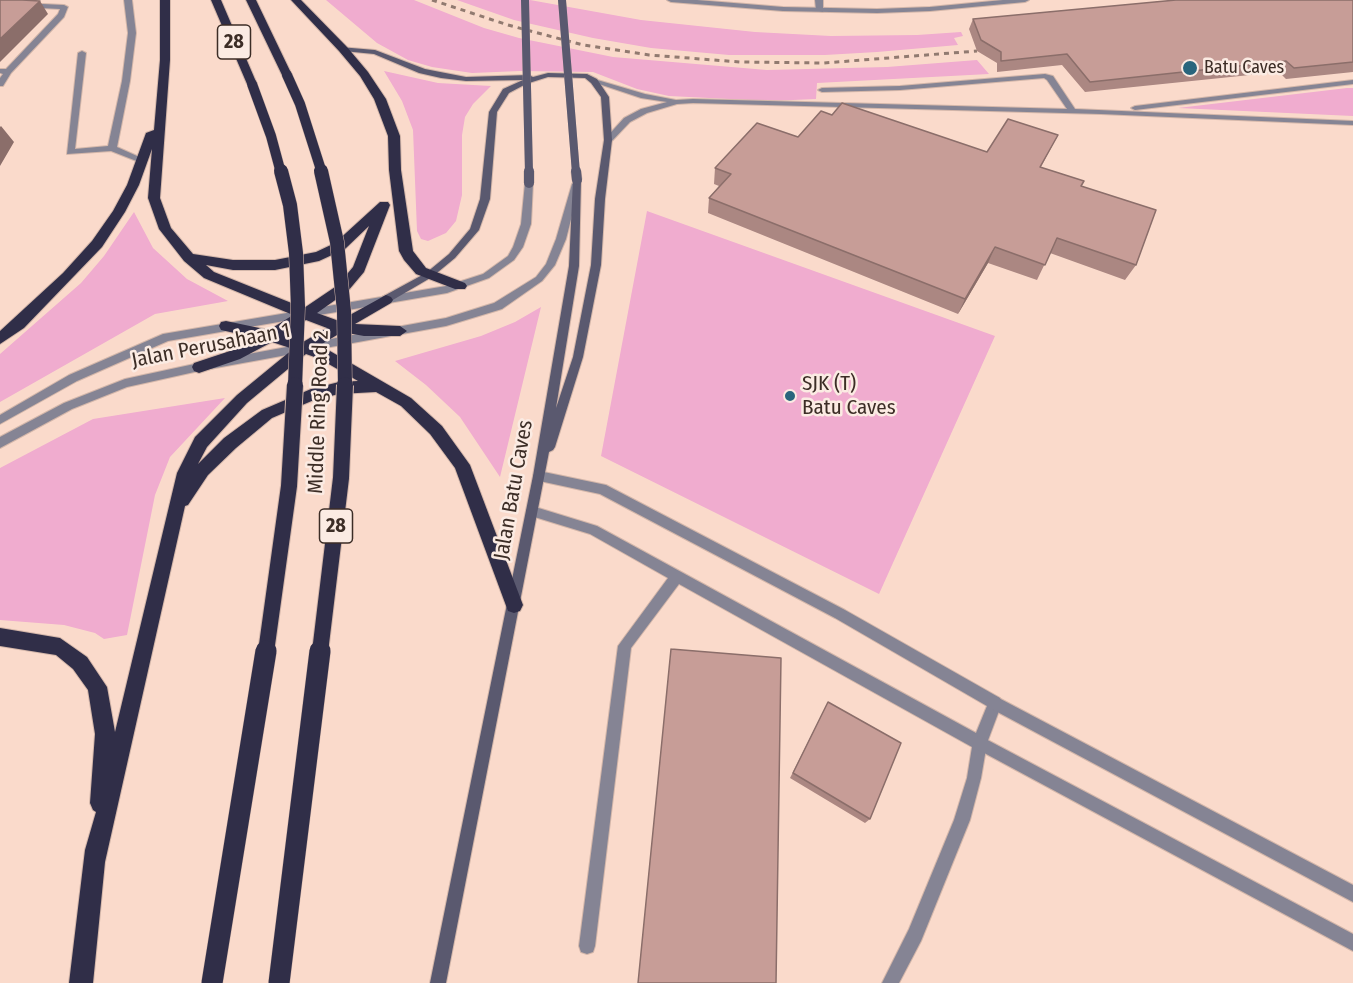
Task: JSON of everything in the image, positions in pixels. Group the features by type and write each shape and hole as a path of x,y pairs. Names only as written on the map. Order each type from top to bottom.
{"highway":[{"path":"165,0 165,60 153,198 165,229 189,258 209,275 341,327 364,331 400,331"},
{"name":"Middle Ring Road 2","path":"212,983 271,619 288,497 298,307 296,253 290,205 271,135 216,0"},
{"name":"Middle Ring Road 2","path":"251,0 300,104 318,156 337,242 344,311 345,382 341,478 279,983"},
{"path":"296,0 343,48 380,99 394,136 395,170 406,251 421,271 460,286"},
{"path":"0,339 19,324 97,244 119,212 133,185 159,116"},
{"path":"199,367 235,355 271,336 343,288 359,269 384,206 395,170"},
{"path":"189,258 243,265 275,264 319,256 340,246 384,206"},
{"path":"95,861 175,511 185,473 201,442 242,399 305,347 386,300"},
{"path":"226,326 271,336 305,347 348,367 375,386 406,402 436,430 462,465 514,605"},
{"path":"175,511 202,470 230,443 267,414 311,395 339,388 375,386"},
{"path":"0,637 60,647 80,663 97,687 105,734 95,861 81,983"}],"main road":[{"path":"525,0 530,183"},
{"name":"Jalan Batu Caves","path":"438,983 532,511 574,266 577,180 562,0"},
{"path":"343,48 375,52 422,71 458,78 586,76 594,81 605,97 608,140 600,199 596,265 578,357 561,416 538,476"},
{"path":"386,300 429,275 452,256 474,230 485,199 493,112 499,99 506,91 523,82 548,75"}],"street":[{"path":"112,148 126,81 132,33 128,0"},
{"path":"671,0 820,10 905,10 1025,0"},
{"path":"702,0 711,3"},
{"path":"819,0 820,10"},
{"path":"0,4 64,7 61,15 4,71 0,84"},
{"path":"82,53 70,152 112,148 142,160"},
{"path":"822,90 900,88 1046,76 1050,78 1073,112"},
{"path":"594,81 644,96 677,102 1101,112 1353,123"},
{"path":"1101,112 1353,82"},
{"path":"608,140 627,120 644,111 677,102"},
{"name":"Jalan Perusahaan 1","path":"0,443 68,406 125,383 199,367 446,322 498,306 539,279 550,265 561,239 577,180"},
{"name":"Jalan Perusahaan 1","path":"0,420 73,378 167,337 460,286 486,276 511,258 524,234 530,183"},
{"path":"538,476 602,489 840,614 994,703 1353,894"},
{"path":"532,511 593,530 1353,943"},
{"path":"587,946 625,646 678,577"},
{"path":"890,983 915,935 962,820 974,778 980,742 994,703"}],"shaded area":[{"path":"326,0 414,0 484,28 519,38 613,57 767,70 887,67 977,60 989,74 817,83 816,99 770,101 669,96 637,89 593,72 472,73 432,67 408,60 377,43"},
{"path":"457,0 530,0 641,20 755,32 831,36 961,32 963,36 954,38 958,45 877,52 825,55 729,55 651,48 593,38 514,20"},
{"path":"384,71 438,83 491,86 473,104 465,117 462,135 462,195 456,221 446,233 428,241 421,239 417,231 413,130 402,101"},
{"path":"1353,88 1353,116 1178,108"},
{"path":"647,211 995,336 879,594 601,456"},
{"path":"134,212 153,248 187,279 228,301 155,314 0,402 0,354 81,283 104,256"},
{"path":"541,307 500,477 460,417 426,385 395,361 481,336 515,322"},
{"path":"225,398 170,457 155,495 127,635 104,639 95,633 64,625 0,620 0,468 93,419"}],"building":[{"path":"0,0 22,0 40,1 0,39"},
{"path":"1176,0 1353,0 1353,62 1294,68 1286,61 1090,82 1067,54 1001,61 1001,52 981,40 973,19"},
{"path":"842,103 987,152 1008,119 1058,135 1040,167 1084,181 1081,186 1156,210 1136,265 1057,238 1045,265 995,247 965,299 709,198 731,174 715,168 757,123 798,137 821,111 832,115"},
{"path":"671,649 781,658 776,983 638,983"},
{"path":"828,702 901,743 870,819 793,773"}],"railway":[{"path":"432,0 508,25 583,45 649,55 740,62 824,63 977,51"}],"place":[{"name":"Batu Caves","path":"1190,68"},
{"name":"SJK (T) Batu Caves","path":"790,396"}]}
